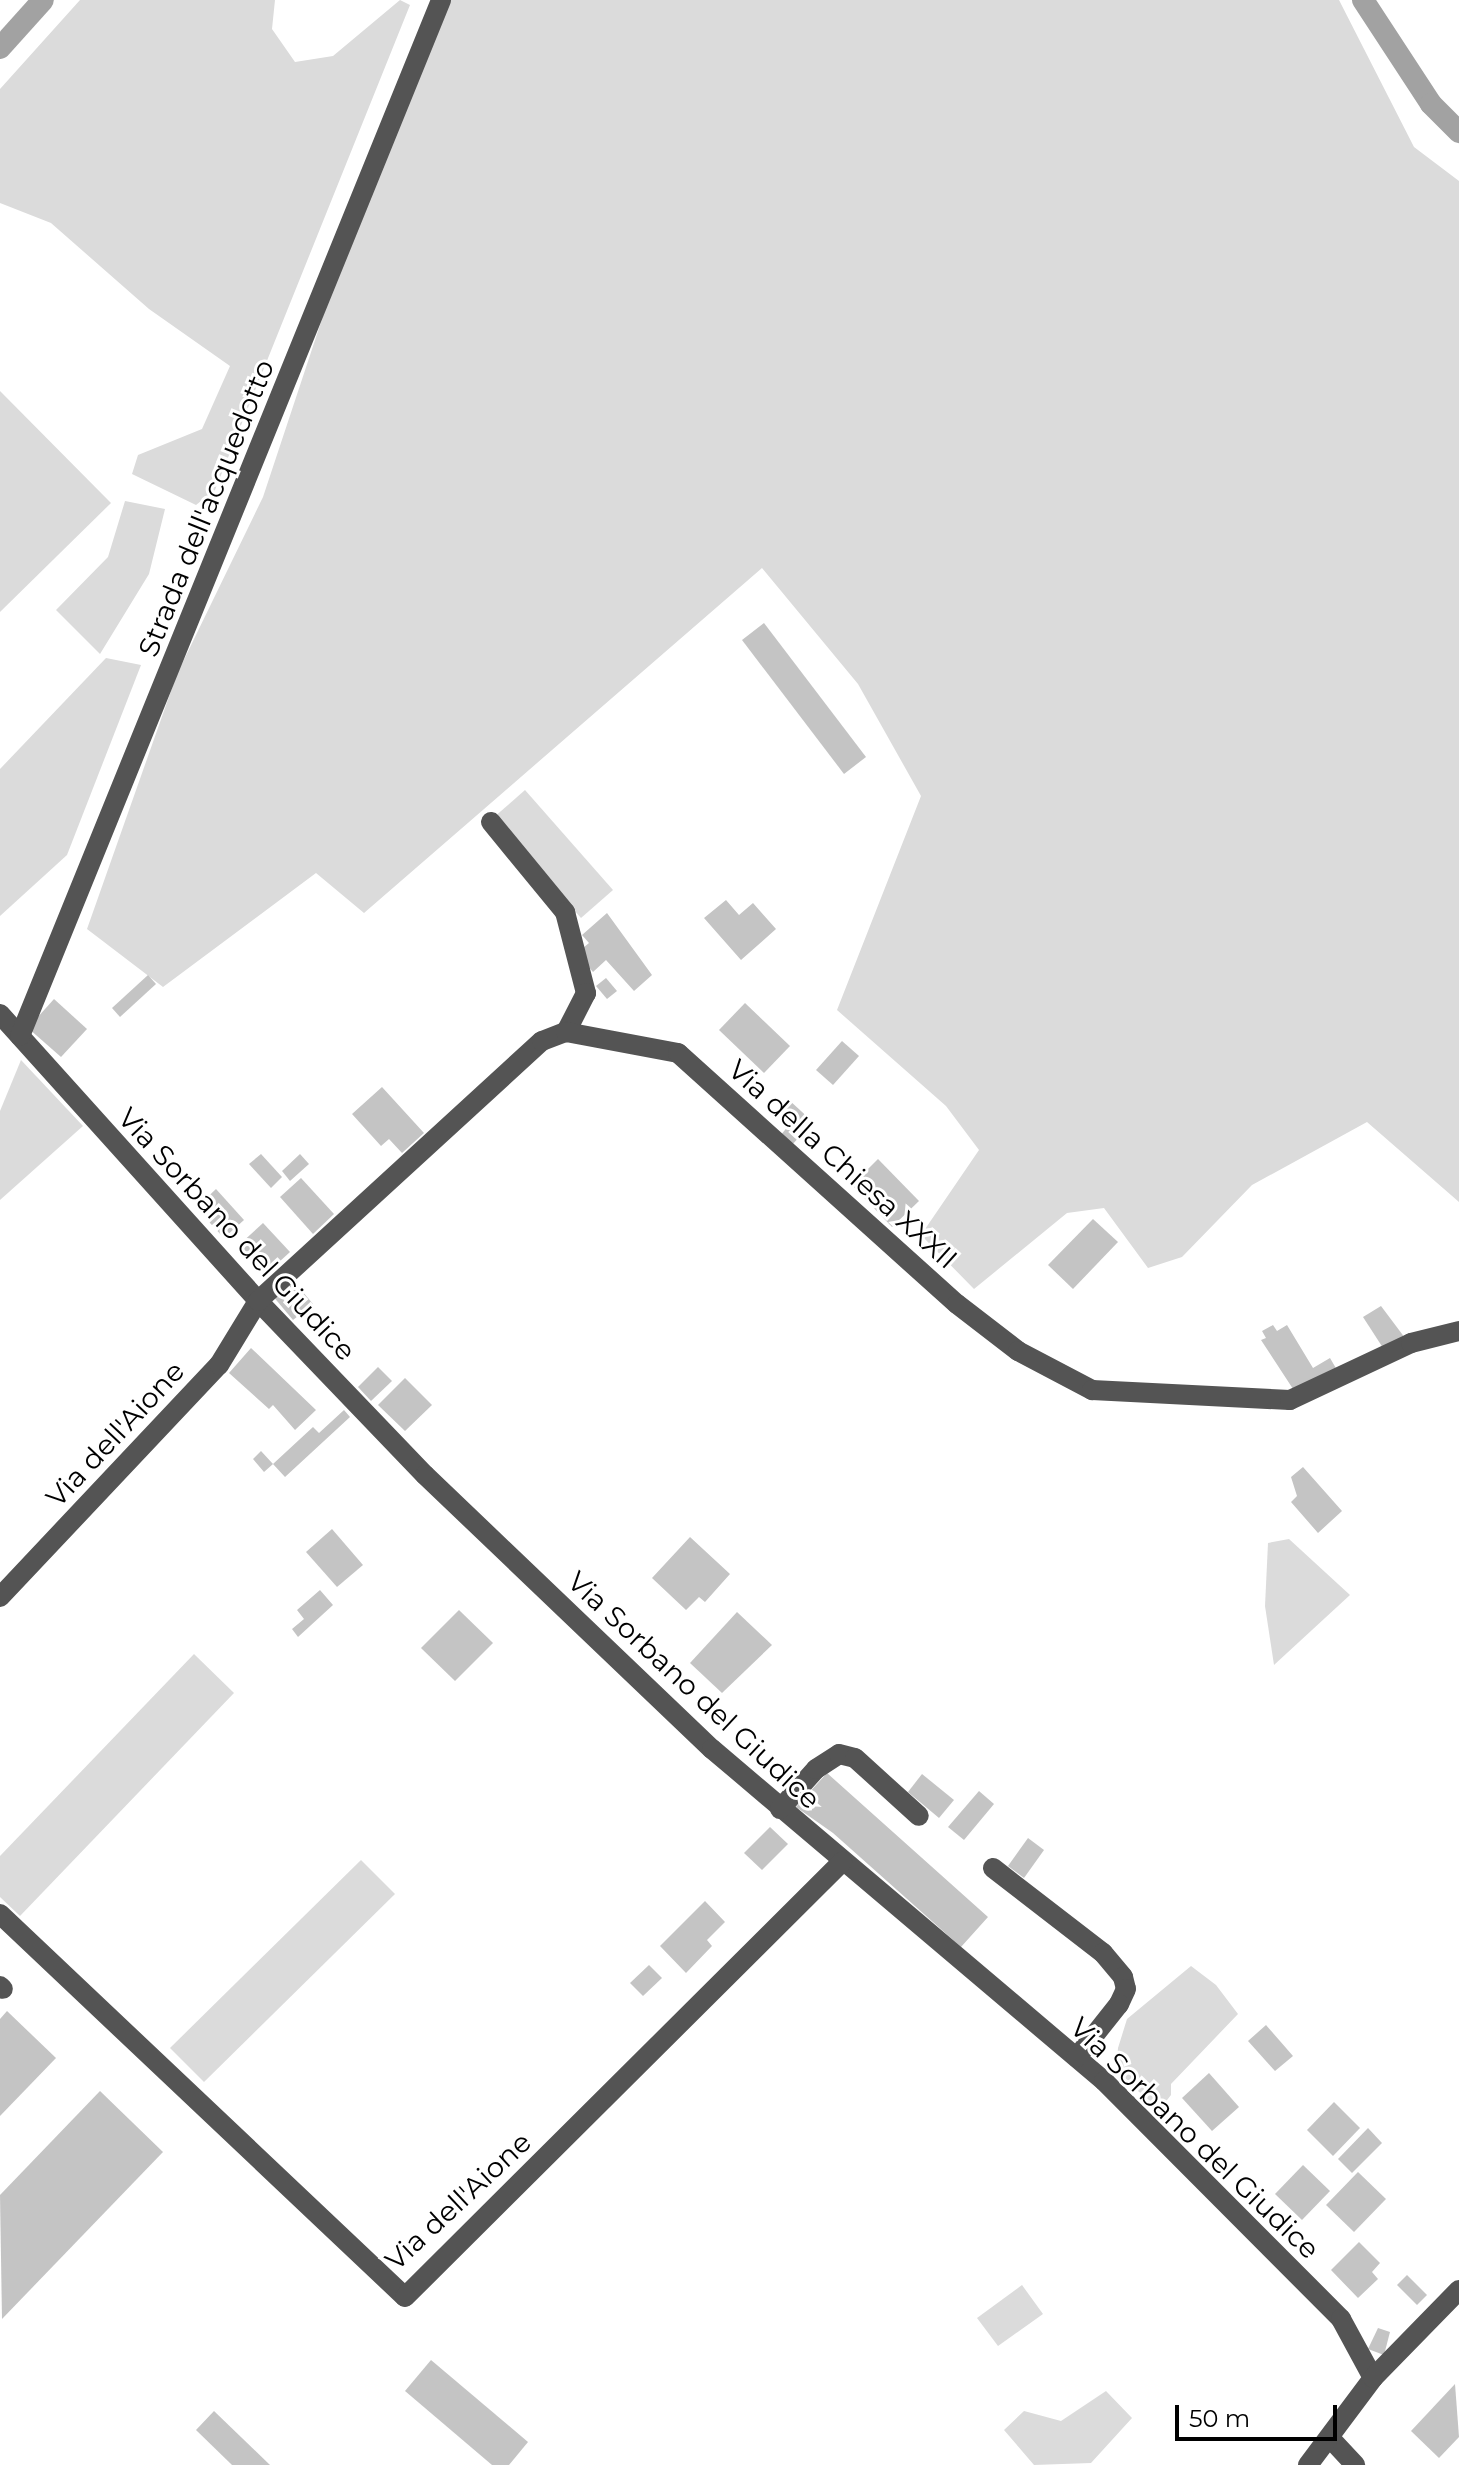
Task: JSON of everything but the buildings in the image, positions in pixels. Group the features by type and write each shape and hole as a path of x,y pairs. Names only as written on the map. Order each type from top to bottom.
{"street":[{"name":"Strada dell'acquedotto","path":"20,1036 441,0"},
{"path":"258,1301 542,1041 566,1032 586,993 565,912 491,822"},
{"name":"Via Sorbano del Giudice","path":"0,1014 258,1301 436,1486 780,1809 1077,2057 1341,2319 1373,2378"},
{"name":"Via della Chiesa XXXII","path":"566,1032 678,1053 957,1304 1018,1351 1092,1390 1290,1400 1411,1343 1459,1331"},
{"name":"Via dell'Aione","path":"0,1597 219,1365 258,1301"},
{"path":"780,1809 816,1769 839,1754 855,1758 919,1816"},
{"name":"Via dell'Aione","path":"0,1914 405,2297 842,1862"},
{"path":"993,1868 1103,1953 1123,1977 1126,1989 1119,2004 1077,2057"},
{"path":"1308,2465 1373,2378 1459,2290"},
{"path":"1330,2438 1355,2465"}],"shaded area":[{"path":"80,0 275,0 272,29 295,62 333,56 400,0 410,5 215,490 196,505 132,474 138,455 202,429 230,366 149,309 51,223 0,203 0,89"},
{"path":"448,0 1339,0 1414,147 1459,181 1459,1202 1367,1122 1252,1185 1182,1257 1148,1268 1104,1208 1067,1213 974,1289 921,1235 979,1150 946,1106 837,1010 921,796 858,684 762,568 364,913 316,873 163,987 87,929 177,674 263,497 325,310"},
{"path":"0,391 111,503 0,612"},
{"path":"125,501 165,509 149,574 100,654 56,610 108,557"},
{"path":"106,658 141,665 67,855 0,916 0,769"},
{"path":"525,790 613,890 581,918 493,818"},
{"path":"21,1060 83,1126 0,1200 0,1111"},
{"path":"1289,1539 1350,1595 1274,1665 1265,1606 1268,1543"},
{"path":"194,1654 234,1693 20,1916 0,1897 0,1856"},
{"path":"361,1860 395,1894 204,2082 170,2048"},
{"path":"1191,1966 1216,1985 1238,2014 1171,2084 1171,2095 1160,2109 1116,2073 1118,2048 1127,2019"},
{"path":"1022,2285 1043,2314 998,2346 977,2318"},
{"path":"1106,2391 1132,2418 1091,2463 1034,2465 1004,2430 1024,2411 1061,2421"}],"waterway":[{"path":"0,48 43,0"},
{"path":"1363,0 1431,104 1459,132"}]}
